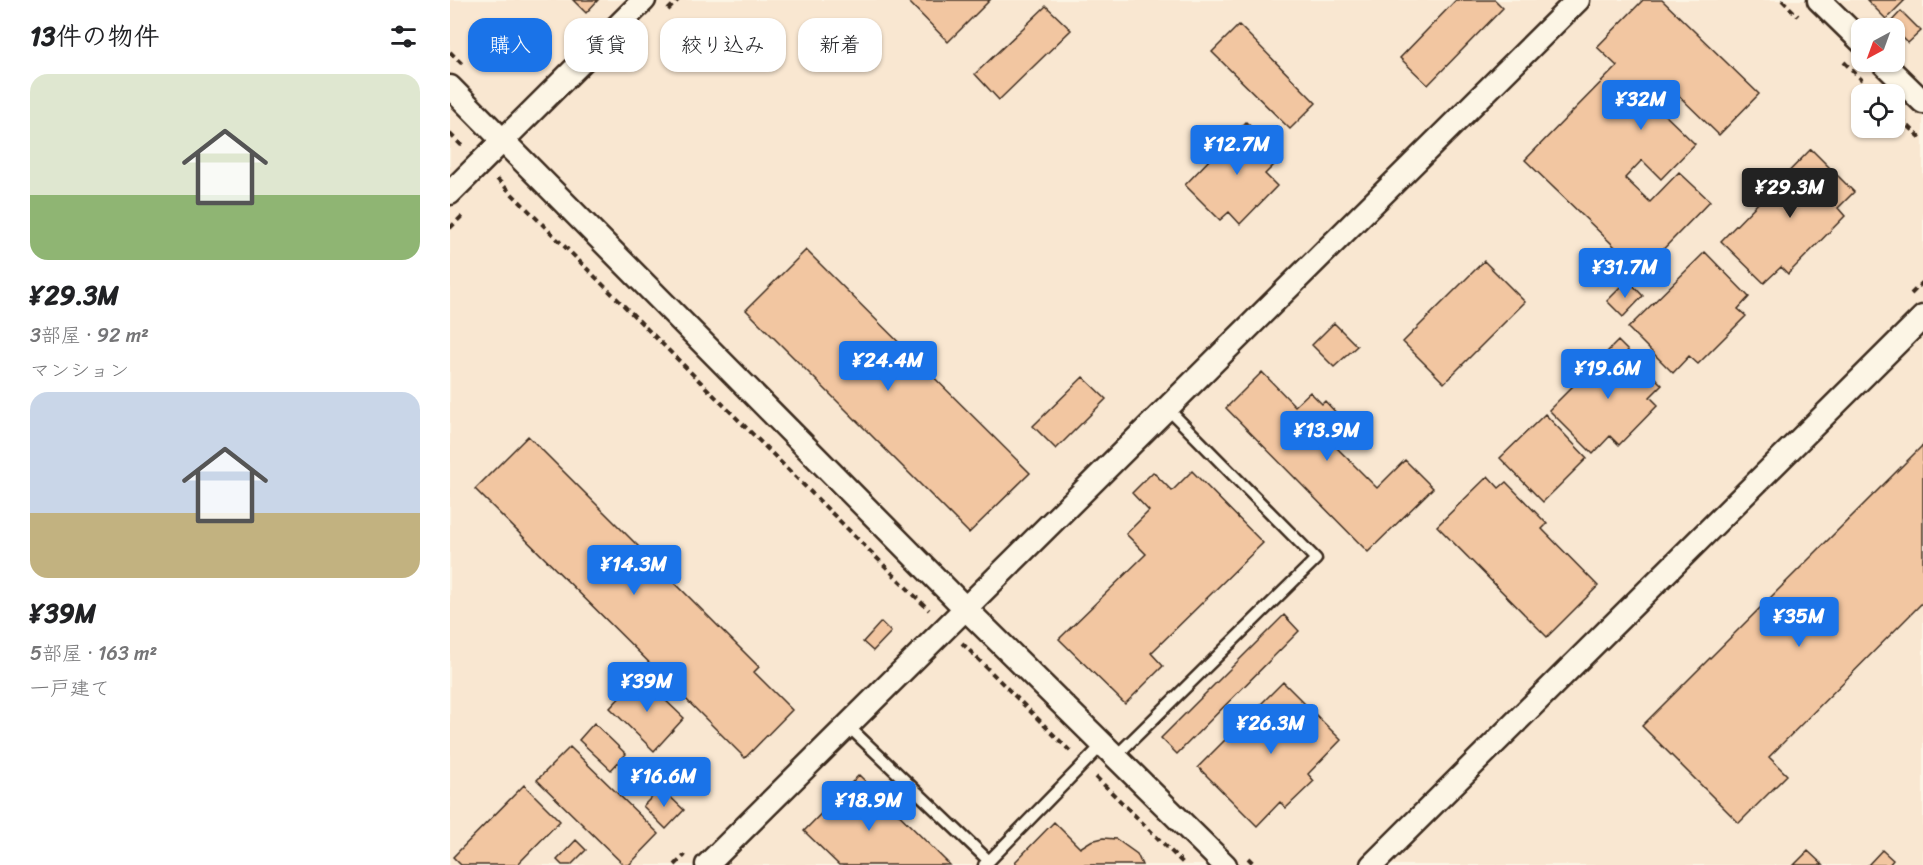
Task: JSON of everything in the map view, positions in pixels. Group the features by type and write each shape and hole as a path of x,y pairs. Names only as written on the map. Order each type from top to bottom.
{"street":[{"path":"450,193 644,0"},
{"path":"707,865 1578,0"},
{"path":"1820,0 1851,31"},
{"path":"1892,72 1923,102"},
{"path":"450,87 965,608 1225,865"},
{"path":"1372,865 1923,317"}],"lane":[{"path":"847,725 986,863 1083,764 1109,750 1316,559 1167,408"}],"path":[{"path":"1905,123 1923,140"},
{"path":"450,134 1185,865"}],"shaded area":[{"path":"450,0 1923,0 1923,865 450,865"}],"building":[{"path":"573,0 598,0 586,13"},
{"path":"907,0 990,0 948,42"},
{"path":"1456,0 1495,0 1503,8 1428,85 1400,58"},
{"path":"1643,0 1662,0 1759,94 1719,135 1676,93 1660,110 1695,144 1661,179 1642,160 1625,178 1650,202 1679,172 1710,201 1641,272 1525,160 1617,66 1597,47"},
{"path":"1867,0 1905,0 1887,18"},
{"path":"1046,6 1071,30 999,100 975,74"},
{"path":"1901,11 1921,31 1908,43 1905,40 1905,18 1895,18"},
{"path":"1239,25 1316,103 1290,129 1212,52"},
{"path":"1246,122 1282,157 1265,174 1277,186 1240,224 1229,212 1220,220 1185,185"},
{"path":"1811,149 1854,192 1838,208 1845,216 1788,274 1781,267 1764,283 1721,241"},
{"path":"806,250 1030,473 969,533 746,310"},
{"path":"1705,252 1749,297 1738,309 1746,316 1698,364 1689,356 1673,373 1628,328"},
{"path":"1484,261 1525,302 1444,383 1403,342"},
{"path":"1628,280 1643,296 1623,317 1607,301"},
{"path":"1334,323 1357,346 1334,367 1312,345"},
{"path":"1618,341 1662,385 1650,397 1658,405 1619,445 1610,436 1593,454 1549,410"},
{"path":"1262,372 1295,406 1310,392 1322,404 1325,401 1344,421 1327,438 1377,488 1405,460 1433,488 1368,552 1226,408"},
{"path":"1083,377 1106,399 1056,449 1033,426"},
{"path":"1545,414 1587,458 1543,502 1500,458"},
{"path":"528,436 759,667 754,672 792,710 745,758 475,489"},
{"path":"1923,445 1923,602 1769,757 1787,775 1739,823 1642,726"},
{"path":"1192,471 1263,543 1151,653 1163,666 1125,704 1059,639 1146,554 1126,534 1149,511 1132,493 1153,472 1172,491"},
{"path":"1488,476 1499,488 1506,482 1547,524 1542,529 1598,586 1547,637 1437,526"},
{"path":"1284,615 1299,631 1177,754 1161,738"},
{"path":"881,622 891,632 873,651 863,642"},
{"path":"640,676 684,718 654,751 610,708"},
{"path":"1283,682 1341,740 1308,774 1314,781 1286,808 1280,802 1257,826 1198,767"},
{"path":"594,723 626,754 611,770 579,740"},
{"path":"570,747 659,834 629,865 624,865 537,780"},
{"path":"859,775 950,865 839,865 804,831"},
{"path":"524,785 560,821 517,865 461,865 453,857"},
{"path":"661,788 684,810 666,829 643,806"},
{"path":"1054,822 1080,848 1091,841 1103,838 1116,839 1137,854 1142,865 1018,865 1015,862"},
{"path":"576,840 586,850 571,865 562,865 557,860"},
{"path":"1882,850 1893,860 1889,865 1868,865"},
{"path":"1808,851 1823,865 1794,865"}]}
